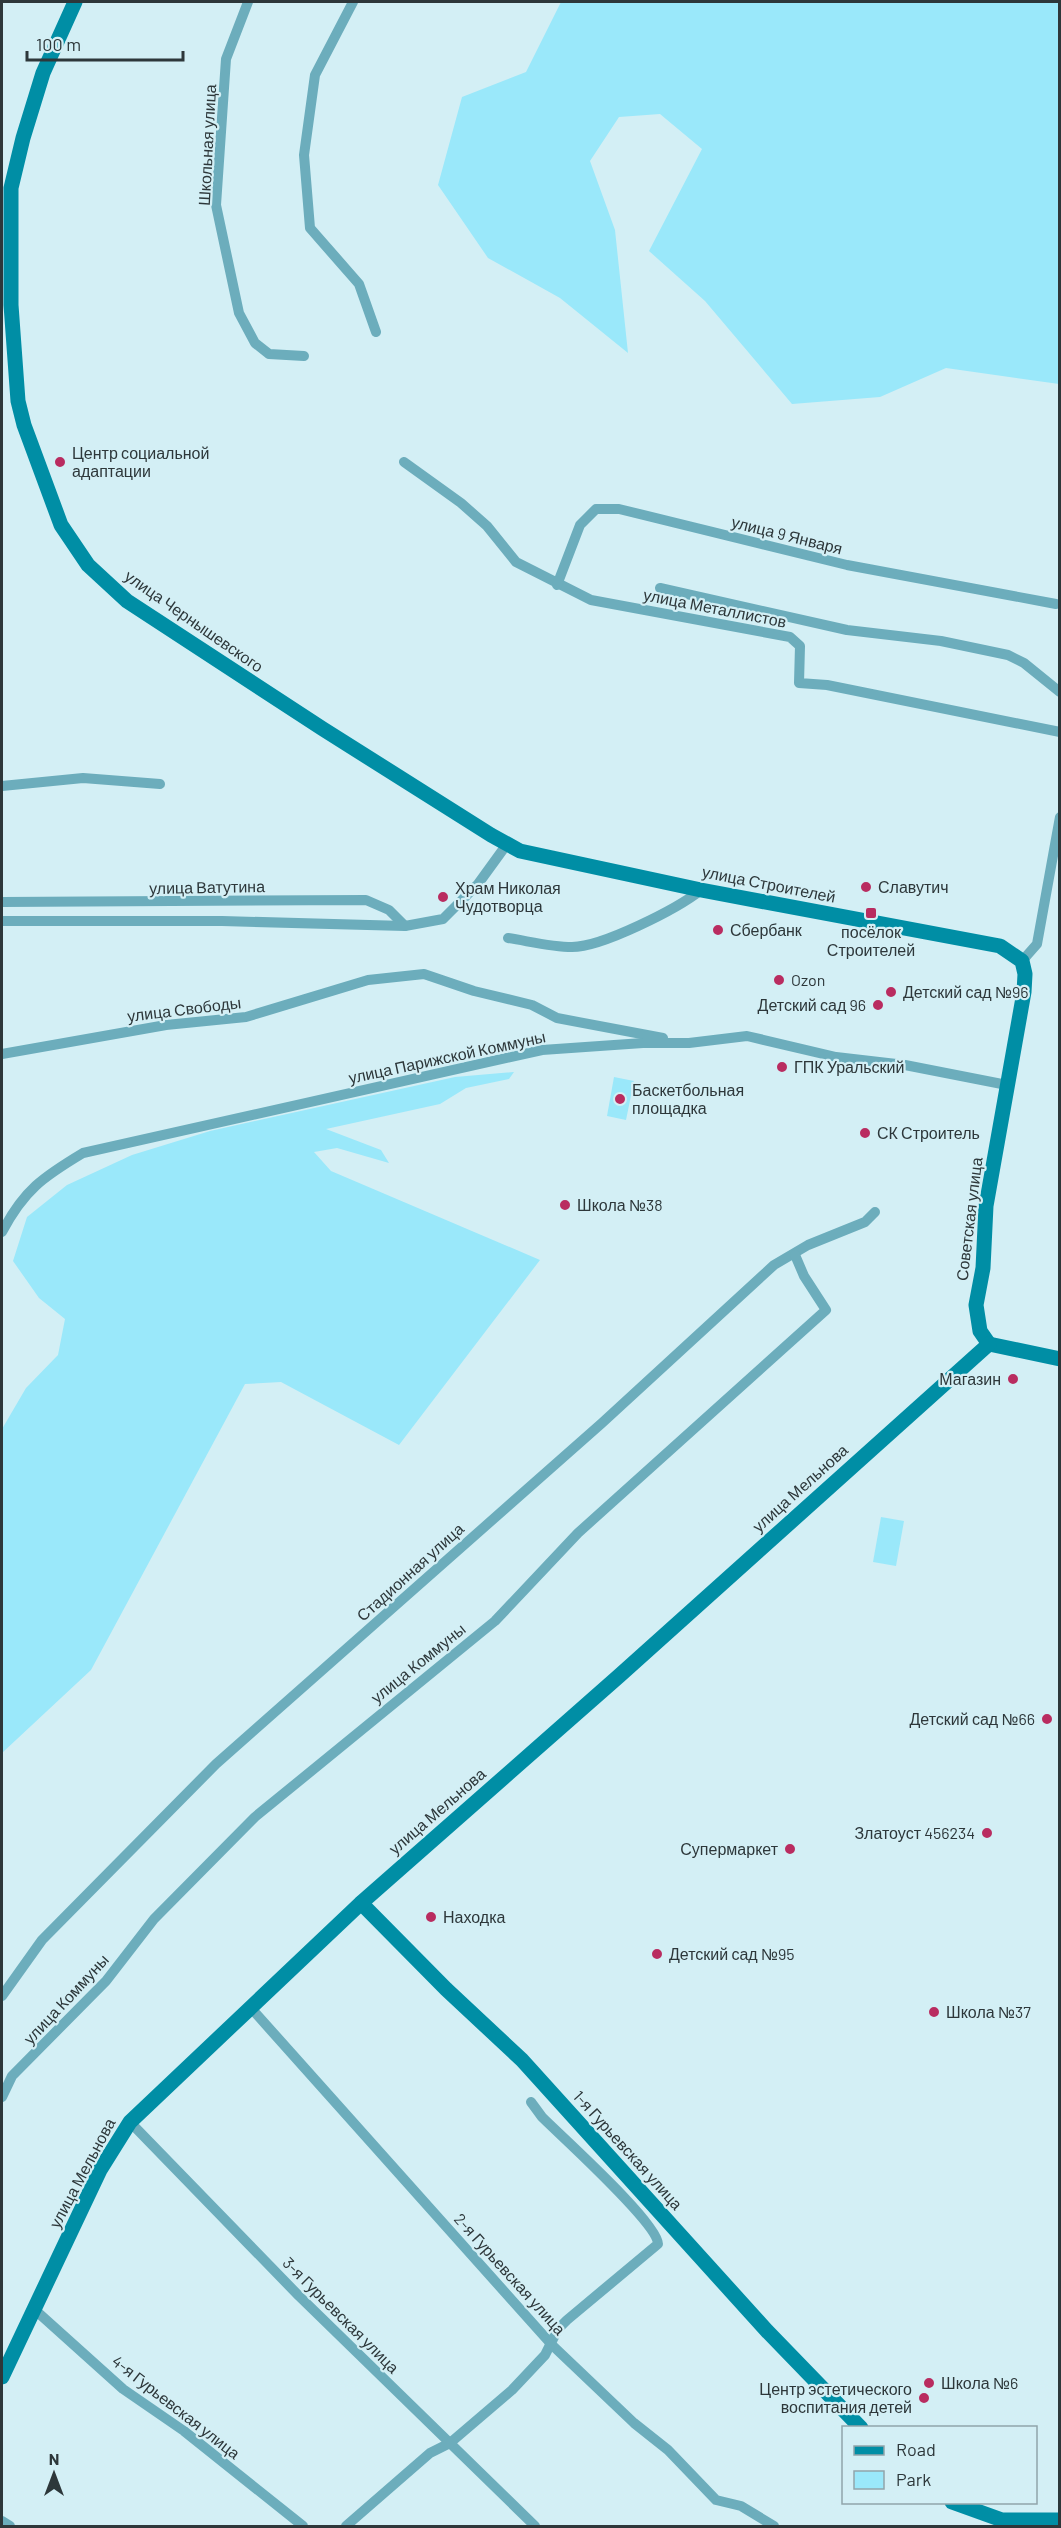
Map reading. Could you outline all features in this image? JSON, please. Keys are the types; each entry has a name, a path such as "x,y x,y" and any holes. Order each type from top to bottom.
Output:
{"main road":[{"name":"улица Чернышевского","path":"75,2 43,73 23,138 11,188 10,206 11,305 18,400 24,425 61,525 88,565 127,601 323,729 507,844"},
{"name":"улица Строителей","path":"507,844 532,854 701,890 1000,946 1022,961"},
{"name":"Советская улица","path":"989,1344 980,1331 976,1305 983,1268 986,1206 1024,992 1025,974 1022,961"},
{"path":"989,1344 1059,1359"},
{"name":"улица Мельнова","path":"2,2377 100,2170 130,2122 361,1903 653,1646 989,1344"},
{"name":"1-я Гурьевская улица","path":"361,1903 522,2060 767,2331 860,2426"},
{"path":"957,2504 1001,2523 1059,2520"}],"street":[{"name":"Школьная улица","path":"248,2 226,59 216,205 239,314 255,343 269,354 304,356"},
{"path":"353,2 315,75 304,155 310,228 358,284 376,332"},
{"name":"улица Металлистов","path":"404,462 461,502 487,526 516,562 557,585 591,600 790,637 800,646 799,683 827,685 1059,732"},
{"name":"улица 9 Января","path":"557,585 580,525 596,509 619,509 847,565 1056,604"},
{"name":"улица Металлистов","path":"660,588 847,630 941,641 1008,655 1024,663 1059,692"},
{"path":"2,786 83,778 160,784"},
{"path":"1022,961 1037,944 1059,817"},
{"name":"улица Ватутина","path":"2,921 222,921 405,926 443,919 478,884 507,844"},
{"path":"508,938 572,947 593,944 684,903 701,890"},
{"name":"улица Ватутина","path":"2,902 366,900 389,910 405,926"},
{"name":"улица Свободы","path":"2,1054 166,1025 246,1017 368,980 424,974 474,991 532,1005 557,1018 689,1043"},
{"name":"улица Парижской Коммуны","path":"2,1232 17,1203 45,1175 83,1153 542,1050 643,1043 689,1043 747,1036 836,1057 905,1065 1007,1085"},
{"name":"Стадионная улица","path":"2,1996 42,1940 216,1764 602,1423 774,1265 795,1255 808,1245 864,1222 875,1212"},
{"name":"улица Коммуны","path":"2,2097 12,2076 106,1981 154,1918 255,1817 495,1621 578,1533 826,1310 804,1276 795,1255"},
{"name":"2-я Гурьевская улица","path":"250,2008 552,2345 634,2423 668,2450 716,2499 741,2506 774,2526"},
{"path":"346,2526 430,2453 450,2443 512,2390 552,2345 563,2324 658,2244 658,2239 641,2216 542,2117 531,2102"},
{"name":"3-я Гурьевская улица","path":"130,2122 299,2296 535,2526"},
{"name":"4-я Гурьевская улица","path":"34,2308 123,2388 184,2431 303,2526"},
{"path":"2,2521 9,2526"}],"green space":[{"path":"561,2 1059,2 1059,384 946,368 880,397 792,404 705,301 649,251 702,149 660,114 619,117 590,161 615,230 628,353 560,298 488,258 438,185 462,97 526,72"},
{"path":"514,1072 509,1079 466,1088 440,1104 326,1129 381,1150 389,1163 337,1148 314,1152 331,1171 540,1260 399,1445 281,1382 245,1384 91,1670 2,1753 2,1429 26,1388 58,1355 65,1319 39,1298 13,1261 27,1217 67,1185 132,1155 210,1131 455,1077"},
{"name":"Баскетбольная площадка","path":"614,1077 634,1081 626,1120 607,1116"},
{"path":"881,1517 904,1521 896,1566 873,1562"}],"place":[{"name":"Центр социальной адаптации","path":"60,462"},
{"name":"Славутич","path":"866,887"},
{"name":"Храм Николая Чудотворца","path":"443,897"},
{"name":"посёлок Строителей","path":"871,913"},
{"name":"Сбербанк","path":"718,930"},
{"name":"Ozon","path":"779,980"},
{"name":"Детский сад №96","path":"891,992"},
{"name":"Детский сад 96","path":"878,1005"},
{"name":"ГПК Уральский","path":"782,1067"},
{"name":"Баскетбольная площадка","path":"620,1099"},
{"name":"СК Строитель","path":"865,1133"},
{"name":"Школа №38","path":"565,1205"},
{"name":"Магазин","path":"1013,1379"},
{"name":"Детский сад №66","path":"1047,1719"},
{"name":"Златоуст 456234","path":"987,1833"},
{"name":"Супермаркет","path":"790,1849"},
{"name":"Находка","path":"431,1917"},
{"name":"Детский сад №95","path":"657,1954"},
{"name":"Школа №37","path":"934,2012"},
{"name":"Школа №6","path":"929,2383"},
{"name":"Центр эстетического воспитания детей","path":"924,2398"}]}
